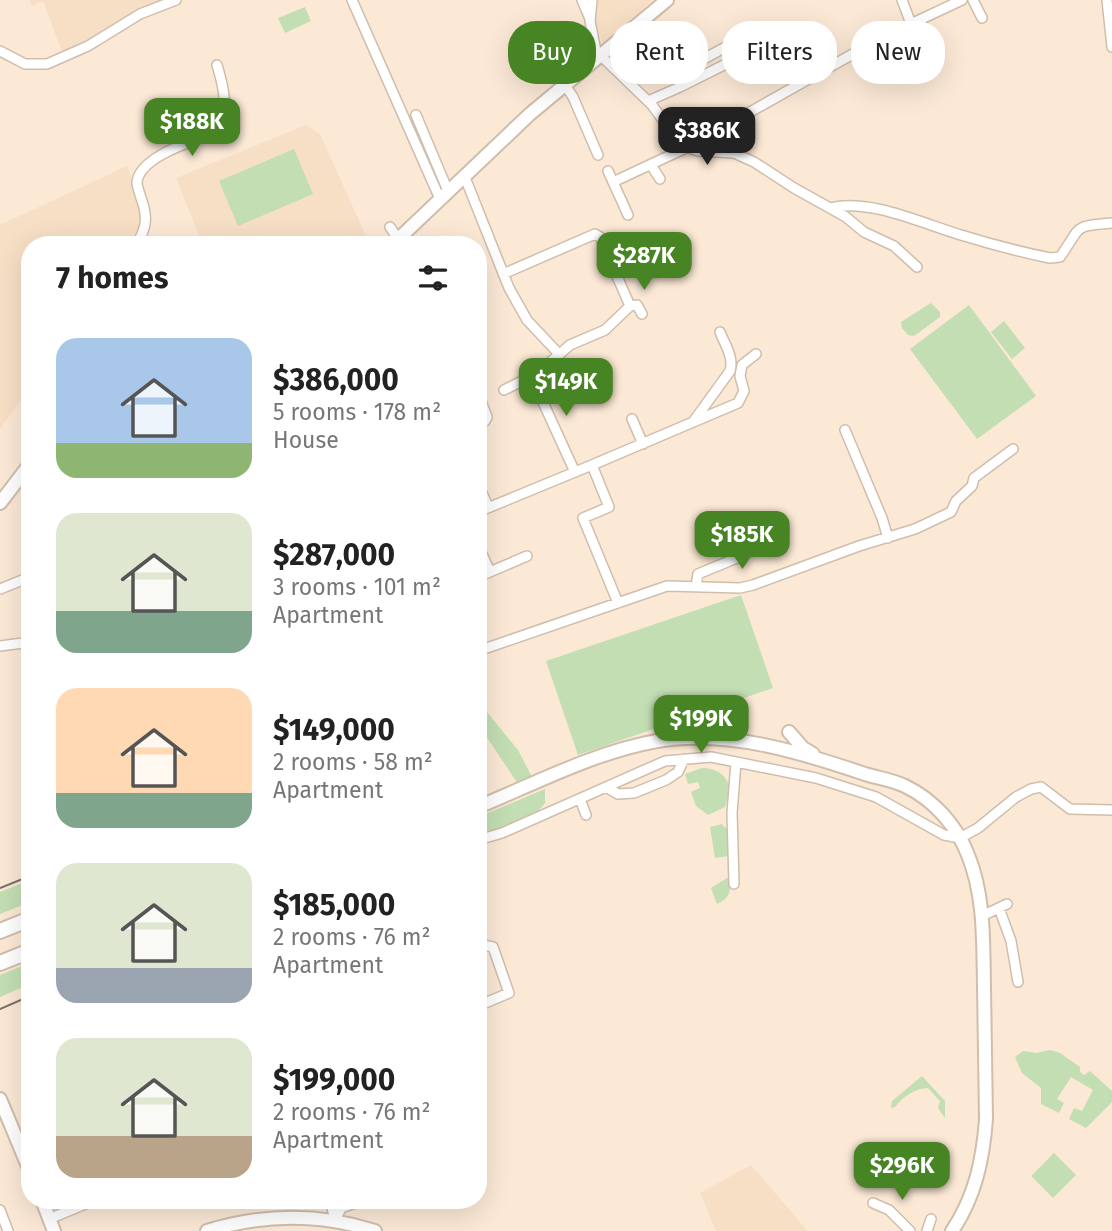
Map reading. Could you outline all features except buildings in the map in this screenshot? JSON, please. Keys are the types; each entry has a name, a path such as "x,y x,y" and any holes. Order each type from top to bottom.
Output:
{"main road":[{"path":"401,236 530,114 667,0"},
{"path":"0,503 21,476"},
{"path":"789,732 803,748 829,762"},
{"path":"487,803 634,746 706,738 738,741 829,762 906,786 941,812 960,838 973,869 982,916 986,1119 984,1149 968,1206 952,1231"},
{"path":"0,931 21,923"},
{"path":"0,963 21,955"},
{"path":"0,1098 21,1149"},
{"path":"206,1231 233,1223 280,1218 335,1222 375,1231"}],"street":[{"path":"0,51 25,64 47,64 88,46 140,14 176,0"},
{"path":"352,0 444,195"},
{"path":"582,0 590,21"},
{"path":"590,21 592,0"},
{"path":"902,0 910,21"},
{"path":"917,21 962,0"},
{"path":"973,0 982,18"},
{"path":"1107,0 1112,47"},
{"path":"680,87 700,61 722,49"},
{"path":"596,51 648,101 681,145 698,151 734,153 754,162 846,217 864,232 894,246 917,267"},
{"path":"613,182 688,147 851,55"},
{"path":"142,236 147,222 137,184 139,177 150,162 160,156 215,132 225,107 224,89 217,65"},
{"path":"648,101 722,66"},
{"path":"565,85 573,97 598,155"},
{"path":"416,115 444,195"},
{"path":"651,165 660,179"},
{"path":"608,171 628,215"},
{"path":"464,175 503,274 527,320 559,354"},
{"path":"830,208 848,205 874,208 965,237 1050,258 1060,257 1079,228 1112,223"},
{"path":"390,226 393,236"},
{"path":"503,274 595,234 600,237 630,306"},
{"path":"504,390 553,362 570,345 605,330 630,306 637,305 642,314"},
{"path":"693,422 732,365 720,332"},
{"path":"488,507 738,403 744,391 741,365 756,354"},
{"path":"531,376 574,470"},
{"path":"632,419 643,444"},
{"path":"845,430 888,538"},
{"path":"487,648 667,586 753,585 859,546 915,529 951,512 956,501 972,486 974,478 1013,449"},
{"path":"592,464 609,507 583,518 618,603"},
{"path":"696,586 698,574 744,555 745,547"},
{"path":"487,567 489,572 527,556"},
{"path":"0,589 21,581"},
{"path":"0,646 21,643"},
{"path":"487,838 665,761 711,757 816,779 876,797 944,835 960,838 978,828 1016,797 1041,787 1070,809 1112,810"},
{"path":"606,787 618,794 634,793 678,772 684,759"},
{"path":"734,884 732,813 736,762"},
{"path":"580,799 586,815"},
{"path":"982,916 1003,906 1018,982"},
{"path":"487,946 493,947 509,993 487,1002"},
{"path":"873,1203 889,1210 910,1231"},
{"path":"52,1225 80,1209"},
{"path":"332,1209 335,1222"},
{"path":"335,1222 341,1209"},
{"path":"0,1210 8,1231"},
{"path":"927,1231 931,1219"}],"shaded area":[{"path":"30,0 167,0 170,6 62,52 43,1 32,6"},
{"path":"585,0 653,0 629,21 610,21 610,37 603,43"},
{"path":"306,125 320,134 366,236 199,236 176,178"},
{"path":"127,166 143,209 144,223 137,236 21,236 21,400 0,429 0,225"},
{"path":"751,1165 807,1231 716,1231 700,1193"}],"green space":[{"path":"305,7 311,21 285,33 278,18"},
{"path":"294,149 313,194 238,226 219,181"},
{"path":"931,303 940,312 940,317 914,336 908,335 901,322"},
{"path":"969,305 1036,396 977,439 910,349"},
{"path":"1004,321 1025,348 1012,359 991,332"},
{"path":"741,595 773,688 578,755 546,661"},
{"path":"487,712 518,750 532,777 518,784 487,738"},
{"path":"702,768 720,773 730,788 725,807 708,815 696,806 691,792 700,788 698,782 688,784 685,774"},
{"path":"545,789 545,803 534,816 487,834 487,813"},
{"path":"722,824 727,829 728,856 715,858 710,827"},
{"path":"727,878 731,879 728,894 717,904 711,888"},
{"path":"21,884 21,906 0,914 0,892"},
{"path":"21,967 21,988 0,997 0,975"},
{"path":"1050,1050 1060,1053 1080,1067 1080,1072 1084,1075 1090,1071 1112,1091 1112,1102 1086,1128 1069,1119 1074,1108 1082,1111 1093,1090 1071,1077 1057,1099 1064,1103 1059,1113 1041,1104 1041,1088 1022,1073 1015,1057 1023,1051 1037,1053"},
{"path":"922,1076 945,1101 945,1118 938,1108 940,1101 928,1088 914,1091 891,1108 892,1101"},
{"path":"1054,1153 1076,1175 1053,1198 1031,1176"}],"tram line":[{"path":"0,888 21,880"},
{"path":"0,1009 21,1000"}]}
